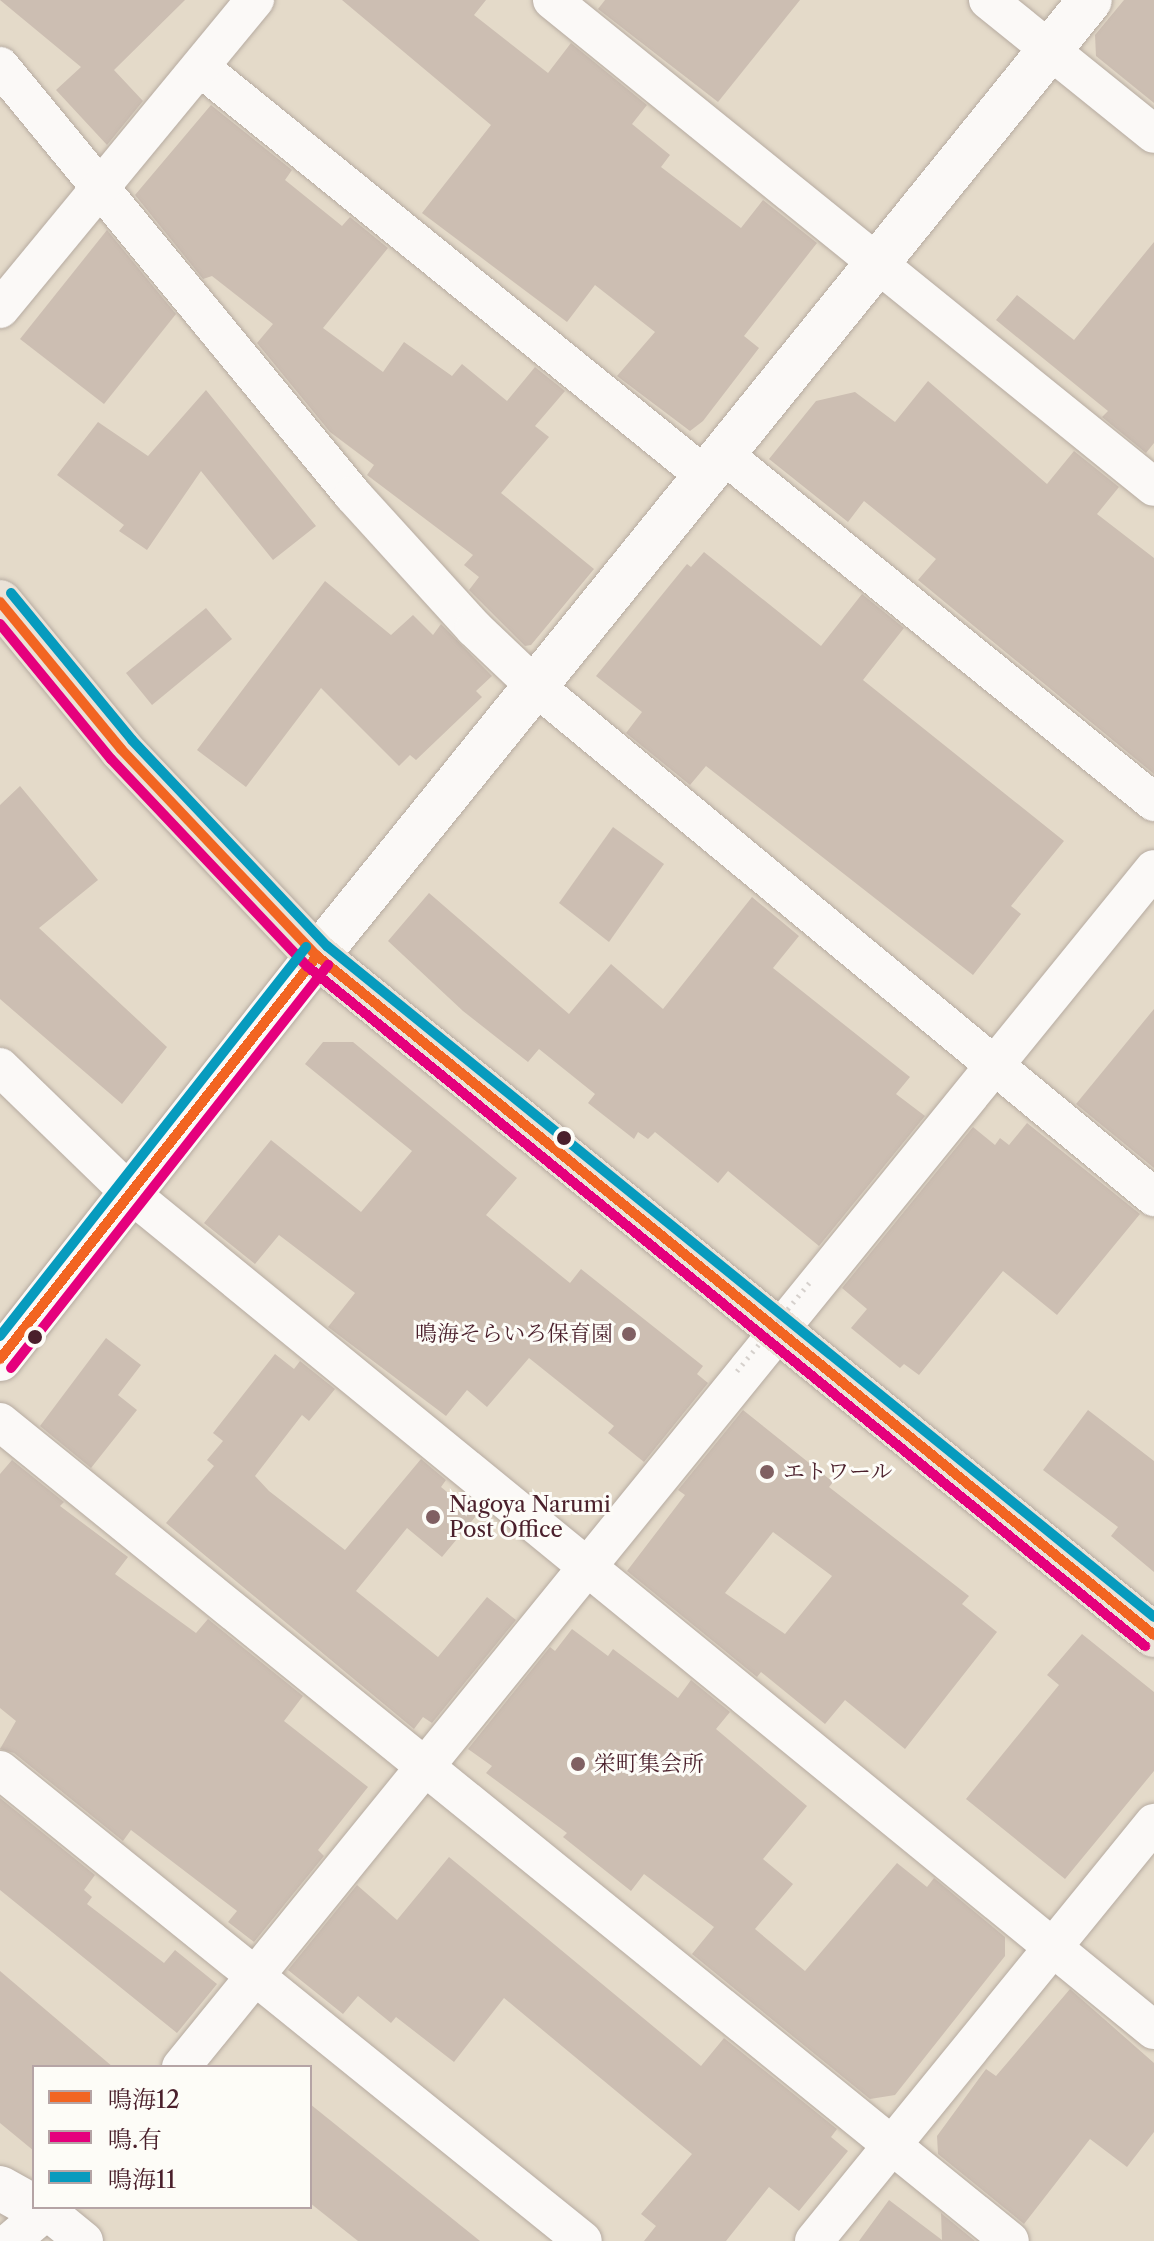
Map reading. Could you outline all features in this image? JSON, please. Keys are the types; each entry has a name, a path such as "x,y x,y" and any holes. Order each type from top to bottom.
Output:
{"highway":[{"path":"0,602 121,749 317,956 1154,1635"}],"street":[{"path":"0,309 255,0"},
{"path":"552,0 1154,487"},
{"path":"988,0 1154,134"},
{"path":"0,1359 317,956 879,265 1090,0"},
{"path":"0,66 353,495 474,628 535,686 991,1066 1154,1197"},
{"path":"201,68 1154,802"},
{"path":"183,2065 1154,869"},
{"path":"0,1067 131,1194 1154,2030"},
{"path":"0,1422 1010,2241"},
{"path":"0,1770 583,2241"},
{"path":"814,2241 1154,1823"},
{"path":"0,2188 32,2203"},
{"path":"11,2241 41,2209"},
{"path":"43,2209 84,2241"}],"path":[{"path":"737,1371 813,1278"}],"building":[{"path":"0,0 185,0 114,70 143,101 107,145 56,90 81,67"},
{"path":"342,0 486,0 474,15 548,73 571,43 647,105 632,124 670,155 661,167 741,228 763,200 817,243 744,336 759,348 703,421 690,431 617,376 655,332 595,285 567,322 422,213 491,125"},
{"path":"605,0 800,0 718,102 598,9"},
{"path":"1124,0 1154,0 1154,103 1096,56 1095,35"},
{"path":"211,105 292,170 285,180 342,226 350,217 388,248 323,328 383,372 404,342 452,376 462,364 507,401 535,367 565,391 535,426 549,437 501,493 594,569 531,645 525,646 469,590 479,577 464,565 473,555 367,475 374,465 330,432 257,343 273,324 212,276 203,279 135,195"},
{"path":"107,230 176,314 104,404 20,339"},
{"path":"1154,242 1154,443 1146,453 1102,417 1108,411 996,320 1017,295 1074,340"},
{"path":"928,381 1047,484 1074,451 1119,487 1097,514 1154,558 1154,774 918,580 936,559 864,501 848,522 769,459 816,401 855,392 895,422"},
{"path":"206,390 316,526 273,560 201,471 147,550 119,531 124,525 57,475 98,422 148,456"},
{"path":"704,552 821,646 862,594 904,628 863,680 1064,841 1011,906 1021,914 973,975 706,766 690,785 626,733 642,712 596,676 687,564 691,567"},
{"path":"325,581 391,635 413,615 433,635 441,624 492,676 476,691 482,697 416,760 410,755 399,766 321,688 246,787 197,750"},
{"path":"206,608 232,639 152,705 126,673"},
{"path":"20,786 98,880 39,928 167,1047 122,1104 0,999 0,805"},
{"path":"613,827 664,864 609,942 559,903"},
{"path":"429,893 569,1014 611,964 663,1009 752,897 799,936 773,968 910,1077 896,1094 925,1116 819,1246 728,1171 718,1183 655,1132 648,1139 638,1132 634,1139 588,1103 595,1094 539,1049 528,1062 463,1011 388,941"},
{"path":"1154,1009 1154,1168 1076,1104"},
{"path":"323,1042 353,1042 517,1178 486,1215 570,1283 581,1269 703,1366 697,1374 708,1383 644,1462 608,1433 614,1426 529,1358 487,1407 467,1390 446,1416 328,1327 355,1293 279,1235 255,1264 204,1223 271,1140 361,1212 412,1151 305,1064"},
{"path":"1027,1123 1140,1214 1057,1315 1003,1271 919,1375 904,1364 900,1368 851,1328 867,1309 842,1288 973,1127 995,1145 1000,1138 1009,1145"},
{"path":"106,1338 141,1365 118,1395 137,1410 91,1468 40,1426"},
{"path":"275,1354 294,1369 300,1361 335,1389 309,1421 302,1415 255,1476 269,1491 345,1550 421,1459 446,1480 441,1487 476,1516 442,1557 407,1528 356,1591 438,1657 487,1597 516,1620 432,1723 423,1717 414,1729 166,1523 214,1466 207,1460 223,1441 213,1433"},
{"path":"743,1410 833,1482 829,1487 969,1596 962,1604 997,1632 905,1749 845,1700 825,1724 761,1672 757,1677 627,1571 685,1495 678,1490","holes":["773,1532 832,1576 785,1634 725,1593"]},
{"path":"1088,1410 1154,1461 1154,1572 1111,1536 1118,1527 1043,1470"},
{"path":"12,1460 64,1502 60,1506 128,1557 115,1574 196,1633 208,1619 303,1696 284,1721 368,1787 318,1850 324,1856 254,1942 228,1922 237,1911 131,1830 123,1841 14,1753 0,1749 16,1721 0,1708 0,1474"},
{"path":"572,1629 608,1656 613,1649 678,1698 691,1680 730,1712 716,1729 807,1806 763,1859 793,1884 755,1929 805,1971 897,1863 927,1887 934,1878 1005,1937 1005,1956 895,2095 870,2099 692,1954 714,1927 644,1874 631,1891 563,1837 567,1833 486,1773 492,1766 468,1749 550,1647 555,1651"},
{"path":"1082,1634 1154,1692 1154,1771 1065,1879 966,1799 1059,1685 1047,1675"},
{"path":"0,1798 95,1875 84,1890 92,1897 87,1904 164,1963 175,1950 217,1984 177,2033 0,1890"},
{"path":"449,1857 701,2066 724,2038 837,2129 831,2137 848,2151 799,2211 769,2187 726,2241 644,2241 656,2226 641,2214 692,2154 504,1998 454,2062 396,2017 391,2023 358,1996 343,2014 288,1970 357,1885 397,1920"},
{"path":"0,1971 111,2065 32,2065 32,2149 0,2123"},
{"path":"1070,1989 1154,2063 1154,2132 1127,2167 1090,2139 1024,2224 938,2154 937,2136 986,2069 996,2076"},
{"path":"312,2106 480,2241 358,2241 312,2205"},
{"path":"889,2200 942,2240 941,2213 975,2241 859,2241"}],"transit line":[{"name":"鳴海11","path":"11,593 132,740 327,946 1154,1617"},
{"name":"鳴海12","path":"0,602 121,749 317,956 1154,1635"},
{"name":"鳴.有","path":"0,624 111,759 308,967 1145,1646"},
{"name":"鳴海11","path":"0,1336 306,947"},
{"name":"鳴海12","path":"0,1359 317,956"},
{"name":"鳴.有","path":"11,1368 328,965"}],"place":[{"name":"鳴海そらいろ保育園","path":"629,1334"},
{"name":"エトワール","path":"767,1472"},
{"name":"Nagoya Narumi Post Office","path":"433,1517"},
{"name":"栄町集会所","path":"578,1764"}]}
